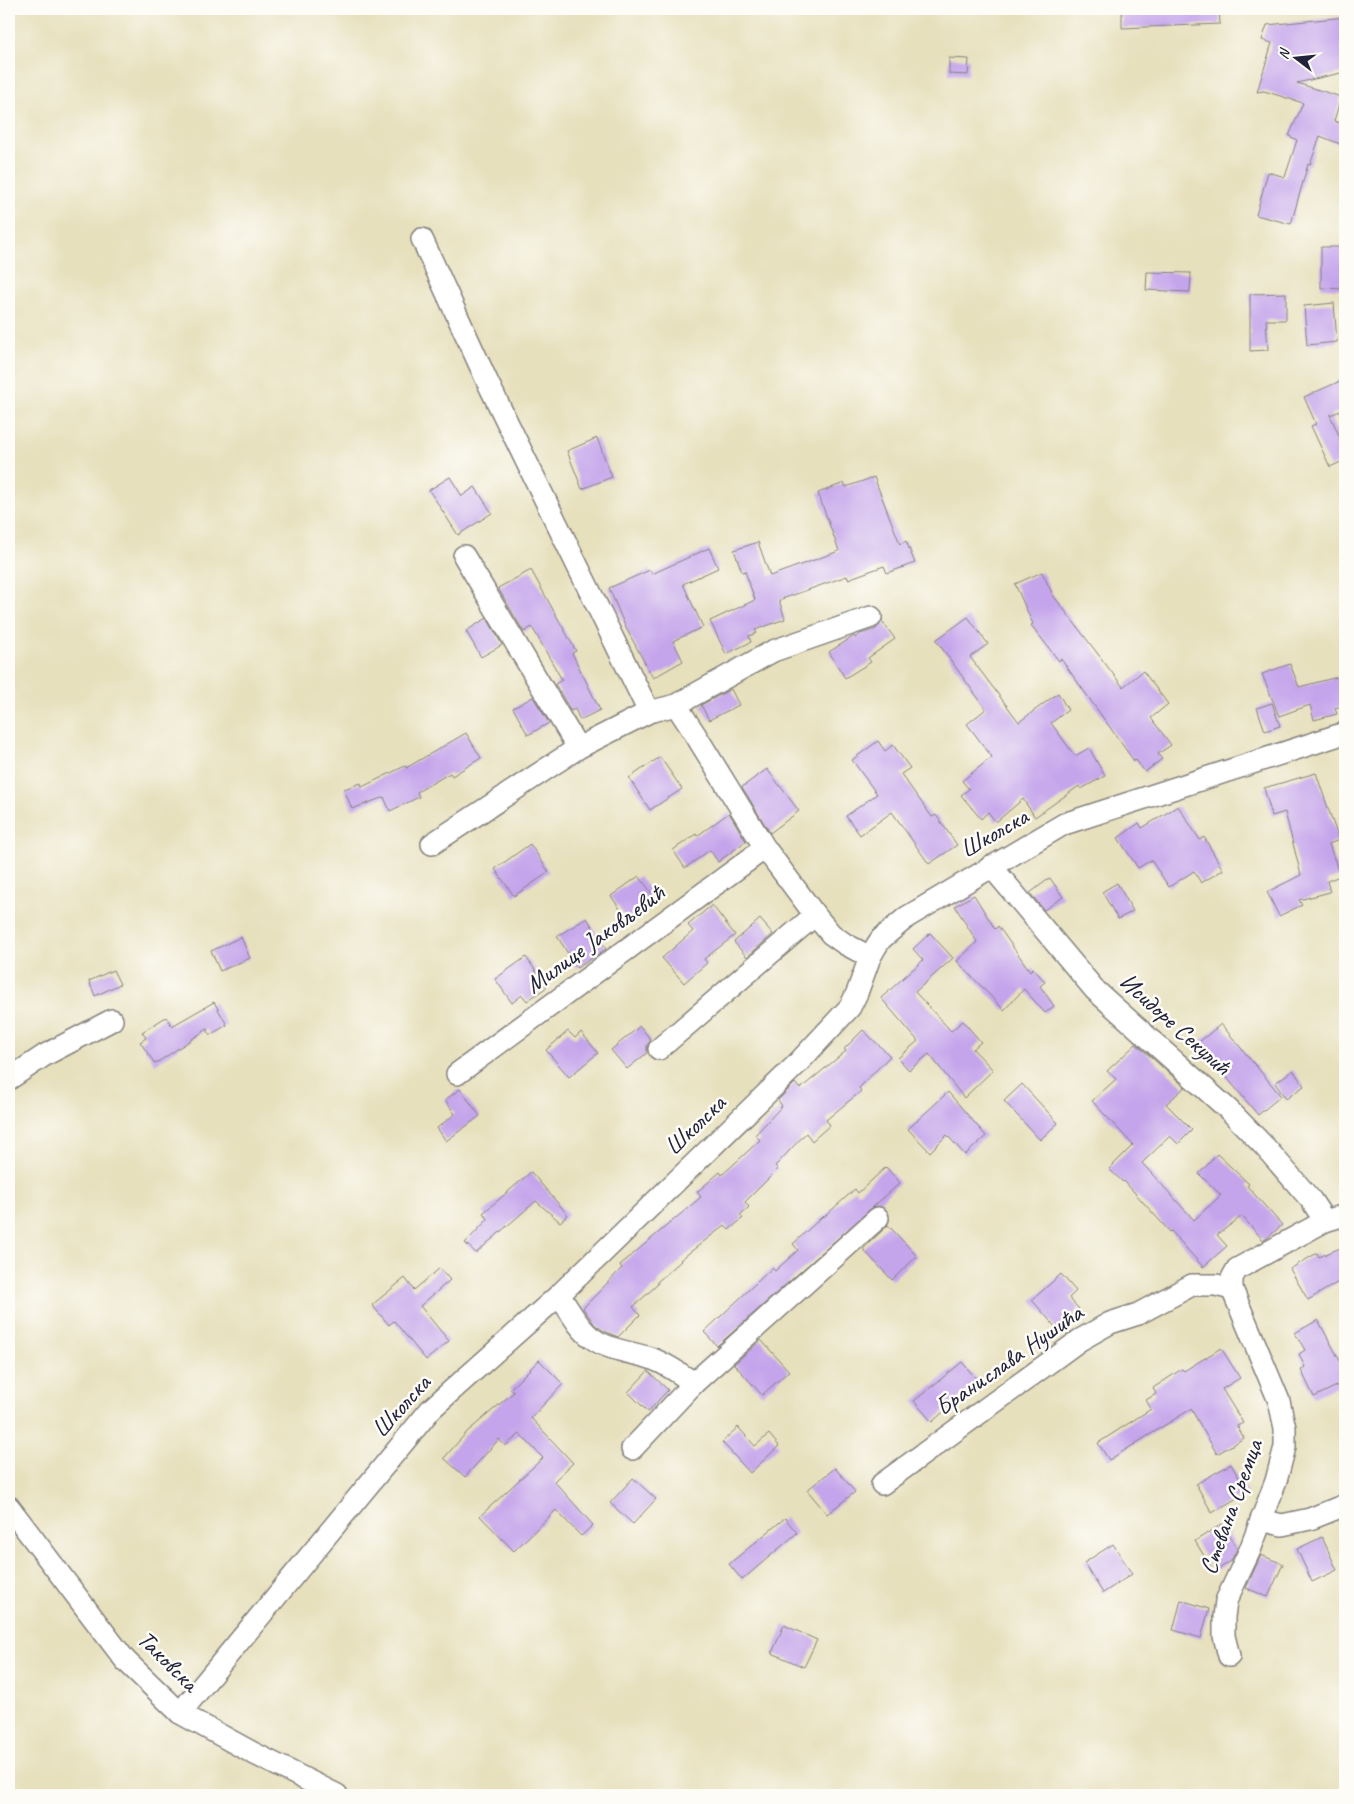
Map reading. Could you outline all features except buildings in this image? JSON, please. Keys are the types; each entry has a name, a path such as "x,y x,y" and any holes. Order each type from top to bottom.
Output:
{"street":[{"path":"422,239 488,383 649,712"},
{"path":"464,556 578,748"},
{"path":"432,844 578,748 649,712 676,705 774,651 871,617"},
{"path":"676,705 765,848 815,915 831,934 845,944 870,957"},
{"name":"Школска","path":"180,1713 431,1409 560,1295 796,1065 850,1007 870,957 881,939 907,917 1064,824 1345,732"},
{"name":"Милице Јаковљевић","path":"456,1074 765,848"},
{"name":"Исидоре Секулић","path":"991,866 1095,990 1230,1111 1265,1147 1305,1193 1324,1221"},
{"path":"659,1049 815,915"},
{"path":"9,1079 45,1055 112,1020"},
{"path":"1232,1288 1232,1278 1237,1268 1324,1221 1345,1214"},
{"path":"632,1449 694,1383 878,1218"},
{"name":"Бранислава Нушића","path":"882,1484 1080,1340 1110,1323 1138,1314 1192,1285 1216,1285 1232,1288"},
{"name":"Стевана Сремца","path":"1229,1656 1224,1636 1226,1601 1250,1550 1276,1481 1286,1447 1285,1428 1279,1401 1232,1288"},
{"path":"560,1295 580,1326 590,1337 601,1344 652,1358 672,1368 694,1383"},
{"path":"1261,1520 1282,1524 1310,1519 1345,1505"},
{"name":"Таковска","path":"9,1507 125,1660 180,1713 253,1753 338,1795"}]}
